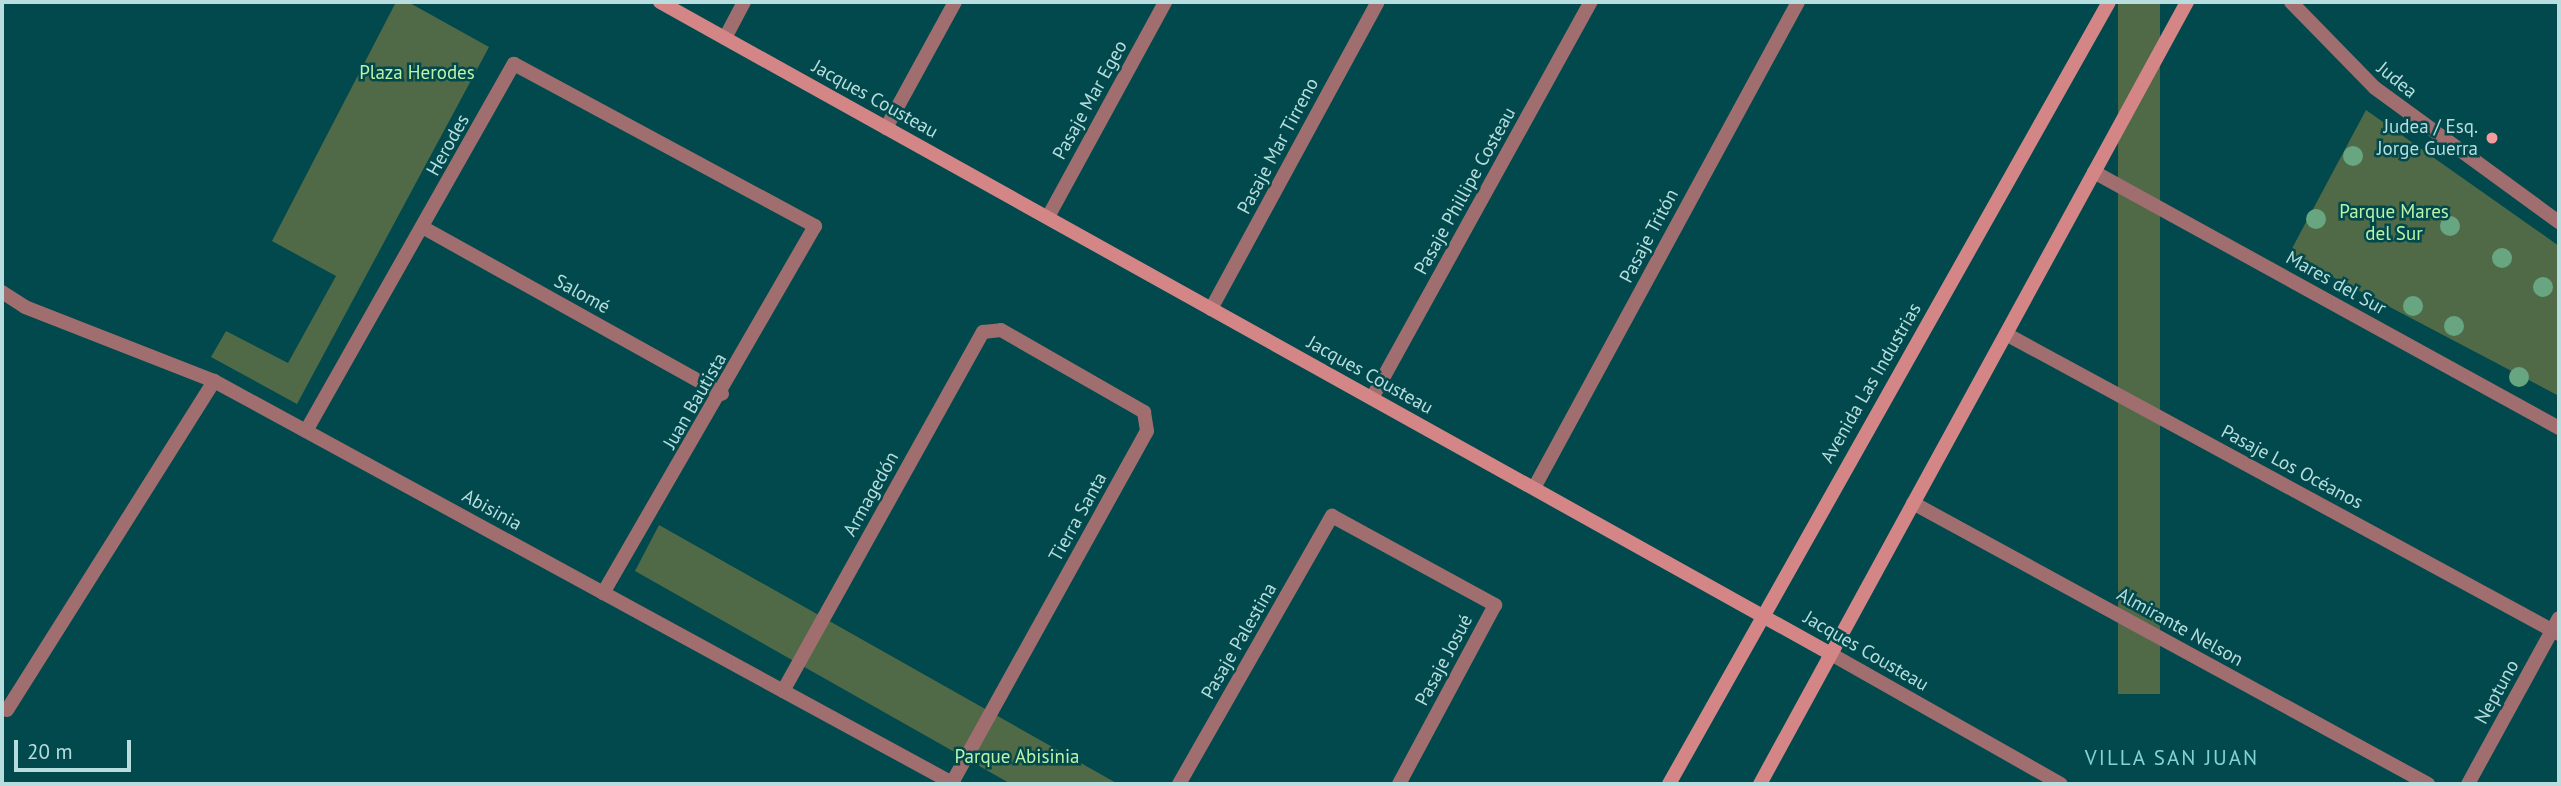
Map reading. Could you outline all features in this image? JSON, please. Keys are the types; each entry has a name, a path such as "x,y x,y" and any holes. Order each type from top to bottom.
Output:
{"street":[{"name":"Jacques Cousteau","path":"660,2 1762,614 2061,784"},
{"path":"724,38 744,2"},
{"path":"886,128 955,2"},
{"name":"Pasaje Mar Egeo","path":"1048,217 1165,2"},
{"name":"Pasaje Mar Tirreno","path":"1212,309 1378,2"},
{"name":"Pasaje Phillipe Costeau","path":"1372,398 1591,2"},
{"name":"Pasaje Tritón","path":"1534,488 1798,2"},
{"name":"Avenida Las Industrias","path":"1670,784 1762,614 2109,2"},
{"path":"1760,784 2187,2"},
{"name":"Judea","path":"2291,2 2375,88 2559,222"},
{"name":"Herodes","path":"306,431 424,228 514,64 815,226"},
{"name":"Mares del Sur","path":"2094,172 2559,428"},
{"name":"Juan Bautista","path":"603,593 722,394 815,226"},
{"name":"Salomé","path":"424,228 722,394"},
{"name":"Abisinia","path":"2,292 25,307 214,381 953,784"},
{"name":"Armagedón","path":"783,691 983,332 1001,330"},
{"name":"Tierra Santa","path":"953,784 1147,431 1144,412 1001,330"},
{"name":"Pasaje Los Océanos","path":"2006,334 2557,627"},
{"path":"7,710 214,381"},
{"name":"Almirante Nelson","path":"1913,503 2428,784"},
{"name":"Pasaje Palestina","path":"1179,784 1332,516"},
{"name":"Pasaje Josué","path":"1332,516 1495,605 1399,784"},
{"name":"Neptuno","path":"2468,784 2557,627"}],"green space":[{"name":"Plaza Herodes","path":"396,2 408,2 489,47 297,404 211,357 226,331 288,363 336,276 272,241"},
{"path":"2118,2 2160,2 2160,694 2118,694"},
{"name":"Parque Mares del Sur","path":"2366,110 2559,246 2559,396 2289,254"},
{"name":"Parque Abisinia","path":"659,525 1118,784 1011,784 635,571"}],"place":[{"name":"Judea / Esq. Jorge Guerra","path":"2492,138"}],"district":[{"name":"VILLA SAN JUAN","path":"2172,758"}]}
